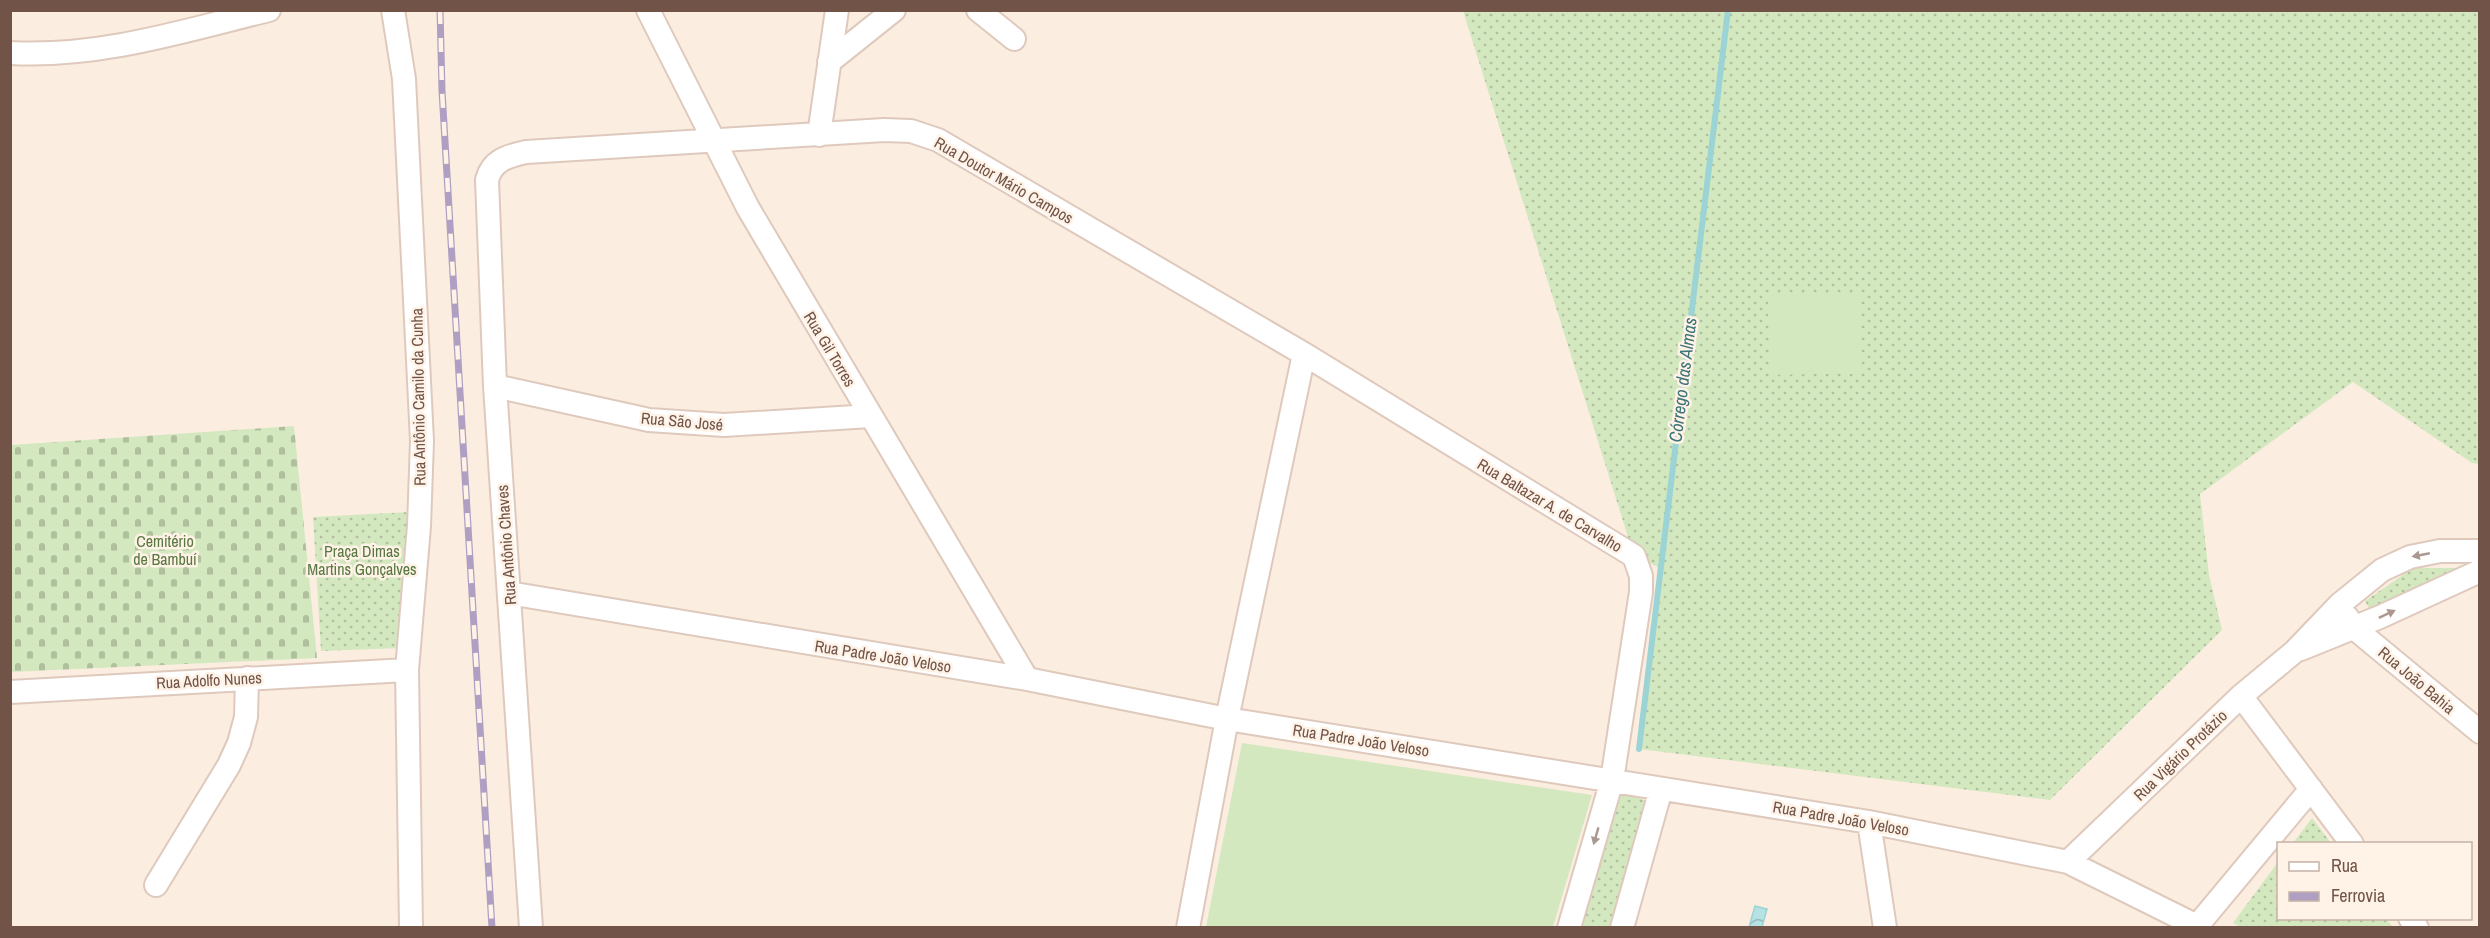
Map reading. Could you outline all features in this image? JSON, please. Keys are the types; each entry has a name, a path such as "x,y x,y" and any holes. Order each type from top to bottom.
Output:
{"street":[{"path":"10,53 45,55 117,47 269,10"},
{"name":"Rua Antônio Camilo da Cunha","path":"393,10 397,21 404,79 422,441 419,526 407,670 411,927"},
{"name":"Rua Gil Torres","path":"648,10 748,208 1026,680"},
{"path":"819,135 837,10"},
{"path":"829,62 894,10"},
{"path":"978,10 1014,39"},
{"name":"Rua Doutor Mário Campos","path":"493,164 508,156 526,152 714,139 911,131 938,140 1304,354"},
{"name":"Rua Antônio Chaves","path":"493,164 487,180 495,386 531,927"},
{"path":"1188,927 1227,719 1304,354"},
{"name":"Rua Baltazar A. de Carvalho","path":"1304,354 1634,556 1641,576 1641,592 1612,780 1569,927"},
{"name":"Rua São José","path":"495,386 649,420 724,425 872,416"},
{"name":"Rua Vigário Protázio","path":"2068,862 2241,696 2294,652 2340,604 2382,570 2410,557 2440,551 2480,551"},
{"name":"Rua Vigário Protázio","path":"2294,652 2354,628 2480,571"},
{"name":"Rua Padre João Veloso","path":"509,593 1026,680 1227,719 1869,822 2068,862 2199,926"},
{"path":"2340,604 2354,628"},
{"name":"Rua João Bahia","path":"2354,628 2480,732"},
{"name":"Rua Adolfo Nunes","path":"10,692 407,670"},
{"path":"156,885 229,765 246,717 247,678"},
{"path":"2241,696 2351,842"},
{"path":"1622,927 1661,789"},
{"path":"2199,926 2311,789"},
{"path":"1869,822 1885,927"}],"green space":[{"path":"1463,11 2479,11 2479,464 2472,463 2353,382 2200,494 2209,575 2222,630 2050,800 1639,749 1660,568 1634,556"},
{"path":"1860,294 1862,373 1770,375 1768,296"},
{"name":"Cemitério de Bambuí","path":"294,426 317,658 11,672 11,445"},
{"name":"Praça Dimas Martins Gonçalves","path":"410,512 402,648 321,651 313,517"},
{"path":"2413,568 2460,568 2372,614 2365,601"},
{"path":"1242,743 1592,795 1553,927 1206,927"},
{"path":"1616,791 1648,801 1613,927 1577,928"},
{"path":"2312,818 2330,842 2294,842"},
{"path":"2277,863 2277,920 2387,920 2393,927 2242,928 2233,923"}],"water":[{"path":"1755,906 1767,909 1762,927 1749,927"}],"waterway":[{"name":"Córrego das Almas","path":"1639,749 1728,10"}],"railway":[{"path":"440,10 442,91 492,928"}]}
